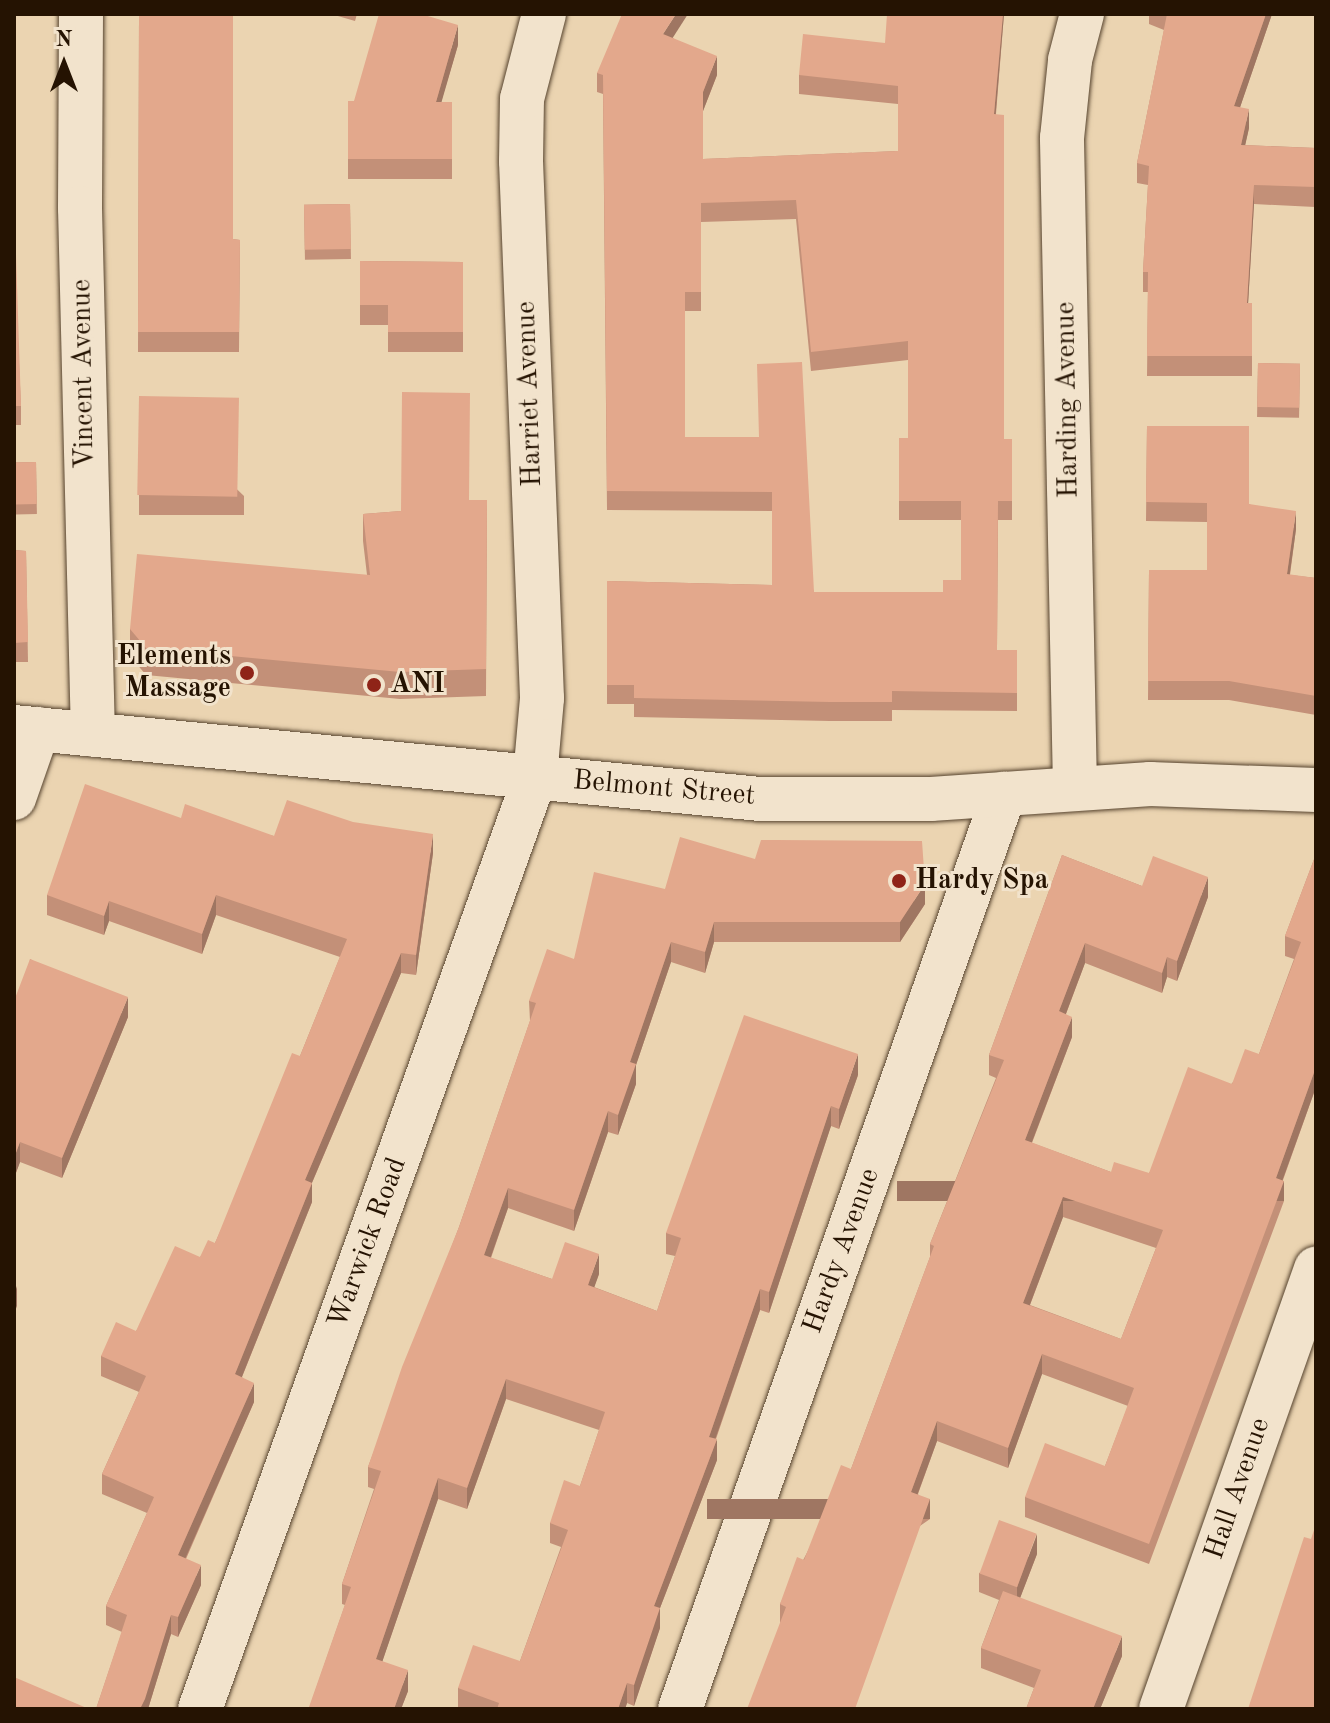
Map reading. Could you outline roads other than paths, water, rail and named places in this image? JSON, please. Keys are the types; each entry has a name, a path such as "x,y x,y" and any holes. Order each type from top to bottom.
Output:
{"street":[{"name":"Vincent Avenue","path":"81,14 80,208 93,735"},
{"name":"Harriet Avenue","path":"535,777 542,698 521,161 522,99 544,14"},
{"name":"Harding Avenue","path":"1075,788 1062,138 1070,60 1082,14"},
{"name":"Belmont Street","path":"26,728 760,799 847,801 1075,788 1227,784 1316,790"},
{"path":"14,798 26,728"},
{"name":"Warwick Road","path":"200,1709 535,777"},
{"name":"Hardy Avenue","path":"680,1709 1004,794"},
{"name":"Hall Avenue","path":"1161,1709 1316,1269"}],"place":[{"name":"Elements Massage","path":"247,673"},
{"name":"ANI","path":"374,685"},
{"name":"Hardy Spa","path":"899,881"}]}
